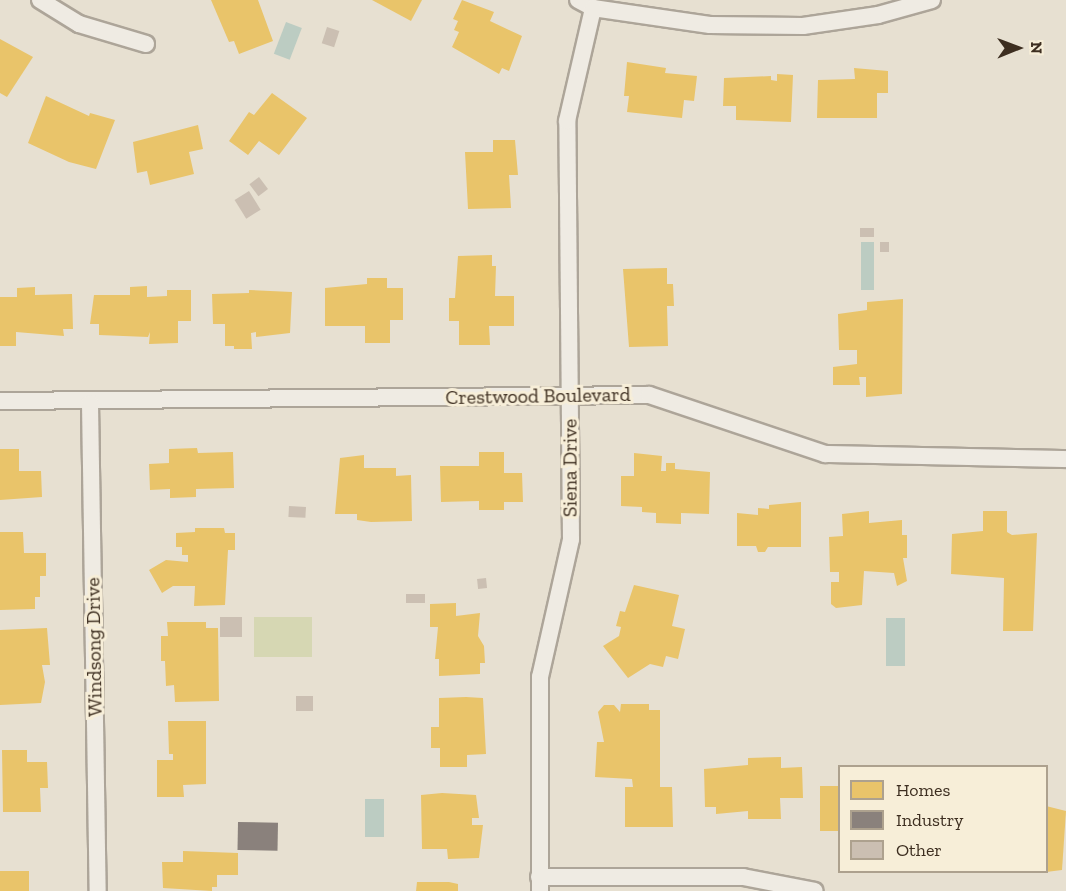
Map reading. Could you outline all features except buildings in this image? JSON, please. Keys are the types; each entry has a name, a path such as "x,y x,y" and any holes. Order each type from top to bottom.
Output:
{"street":[{"path":"40,0 80,24 146,44"},
{"path":"585,4 710,26 803,26 878,15 932,0"},
{"name":"Siena Drive","path":"540,884 540,677 571,539 567,122 585,4"},
{"name":"Crestwood Boulevard","path":"0,401 90,403 649,395 825,454 1066,459"},
{"name":"Windsong Drive","path":"90,403 98,891"},
{"path":"540,884 743,877 815,891"}],"green space":[{"path":"254,617 312,617 312,657 254,657"}],"shaded area":[{"path":"286,22 302,28 290,60 274,54"},
{"path":"861,242 874,242 874,290 861,290"},
{"path":"886,618 905,618 905,666 886,666"},
{"path":"365,799 384,799 384,837 365,837"}]}
